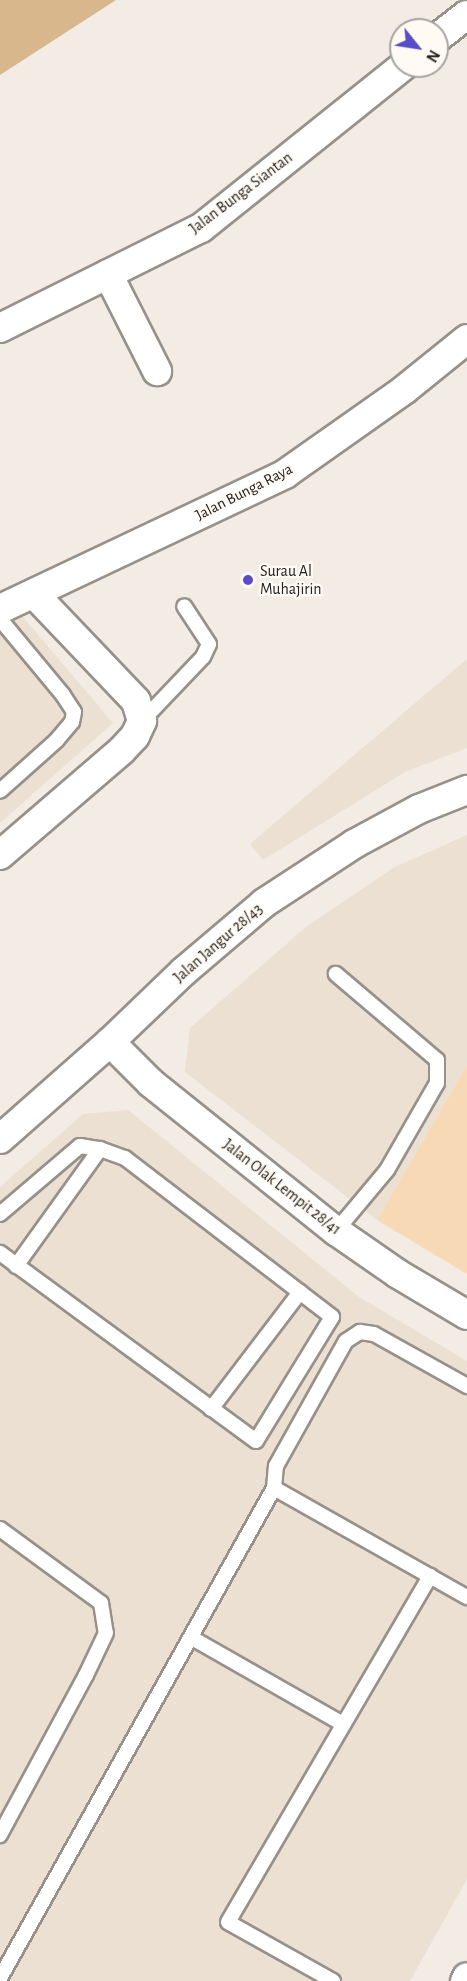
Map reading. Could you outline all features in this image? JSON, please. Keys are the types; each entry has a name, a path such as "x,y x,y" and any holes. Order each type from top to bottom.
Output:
{"street":[{"path":"449,29 466,15"},
{"name":"Jalan Bunga Siantan","path":"0,328 201,228 389,77"},
{"path":"108,274 157,371"},
{"name":"Jalan Bunga Raya","path":"0,609 285,474 404,390 467,339"},
{"path":"0,855 122,750 135,736 142,721 136,701 34,594"},
{"name":"Jalan Jangur 28/43","path":"0,1139 110,1042 183,972 264,903 354,844 419,809 467,790"},
{"name":"Jalan Olak Lempit 28/41","path":"110,1042 151,1083 336,1231 398,1274 467,1315"},
{"path":"465,1981 467,1977"}],"lane":[{"path":"142,721 203,657 209,644 184,606"},
{"path":"0,619 63,695 74,712 72,722 57,740 0,791"},
{"path":"336,974 437,1060 436,1083 387,1170 336,1231"},
{"path":"0,1214 80,1146 100,1149 125,1158 332,1317 256,1442 0,1253"},
{"path":"16,1266 100,1149"},
{"path":"211,1408 300,1292"},
{"path":"0,1978 274,1488 276,1466 346,1341 360,1332 374,1334 467,1386"},
{"path":"274,1488 467,1597"},
{"path":"0,1529 101,1603 106,1633 86,1675 0,1835"},
{"path":"333,1981 228,1922 429,1576"},
{"path":"192,1638 343,1724"}],"shaded area":[{"path":"0,0 116,0 0,75"},
{"path":"23,617 113,723 0,823 0,628"},
{"path":"467,659 467,748 405,772 263,860 250,844"},
{"path":"467,835 467,1065 377,1220 185,1072 190,1028 306,927 393,868"},
{"path":"467,1065 467,1274 377,1220"},
{"path":"128,1110 359,1297 467,1361 467,1879 410,1981 0,1981 0,1187 83,1114"}],"place":[{"name":"Surau Al Muhajirin","path":"248,580"}]}
